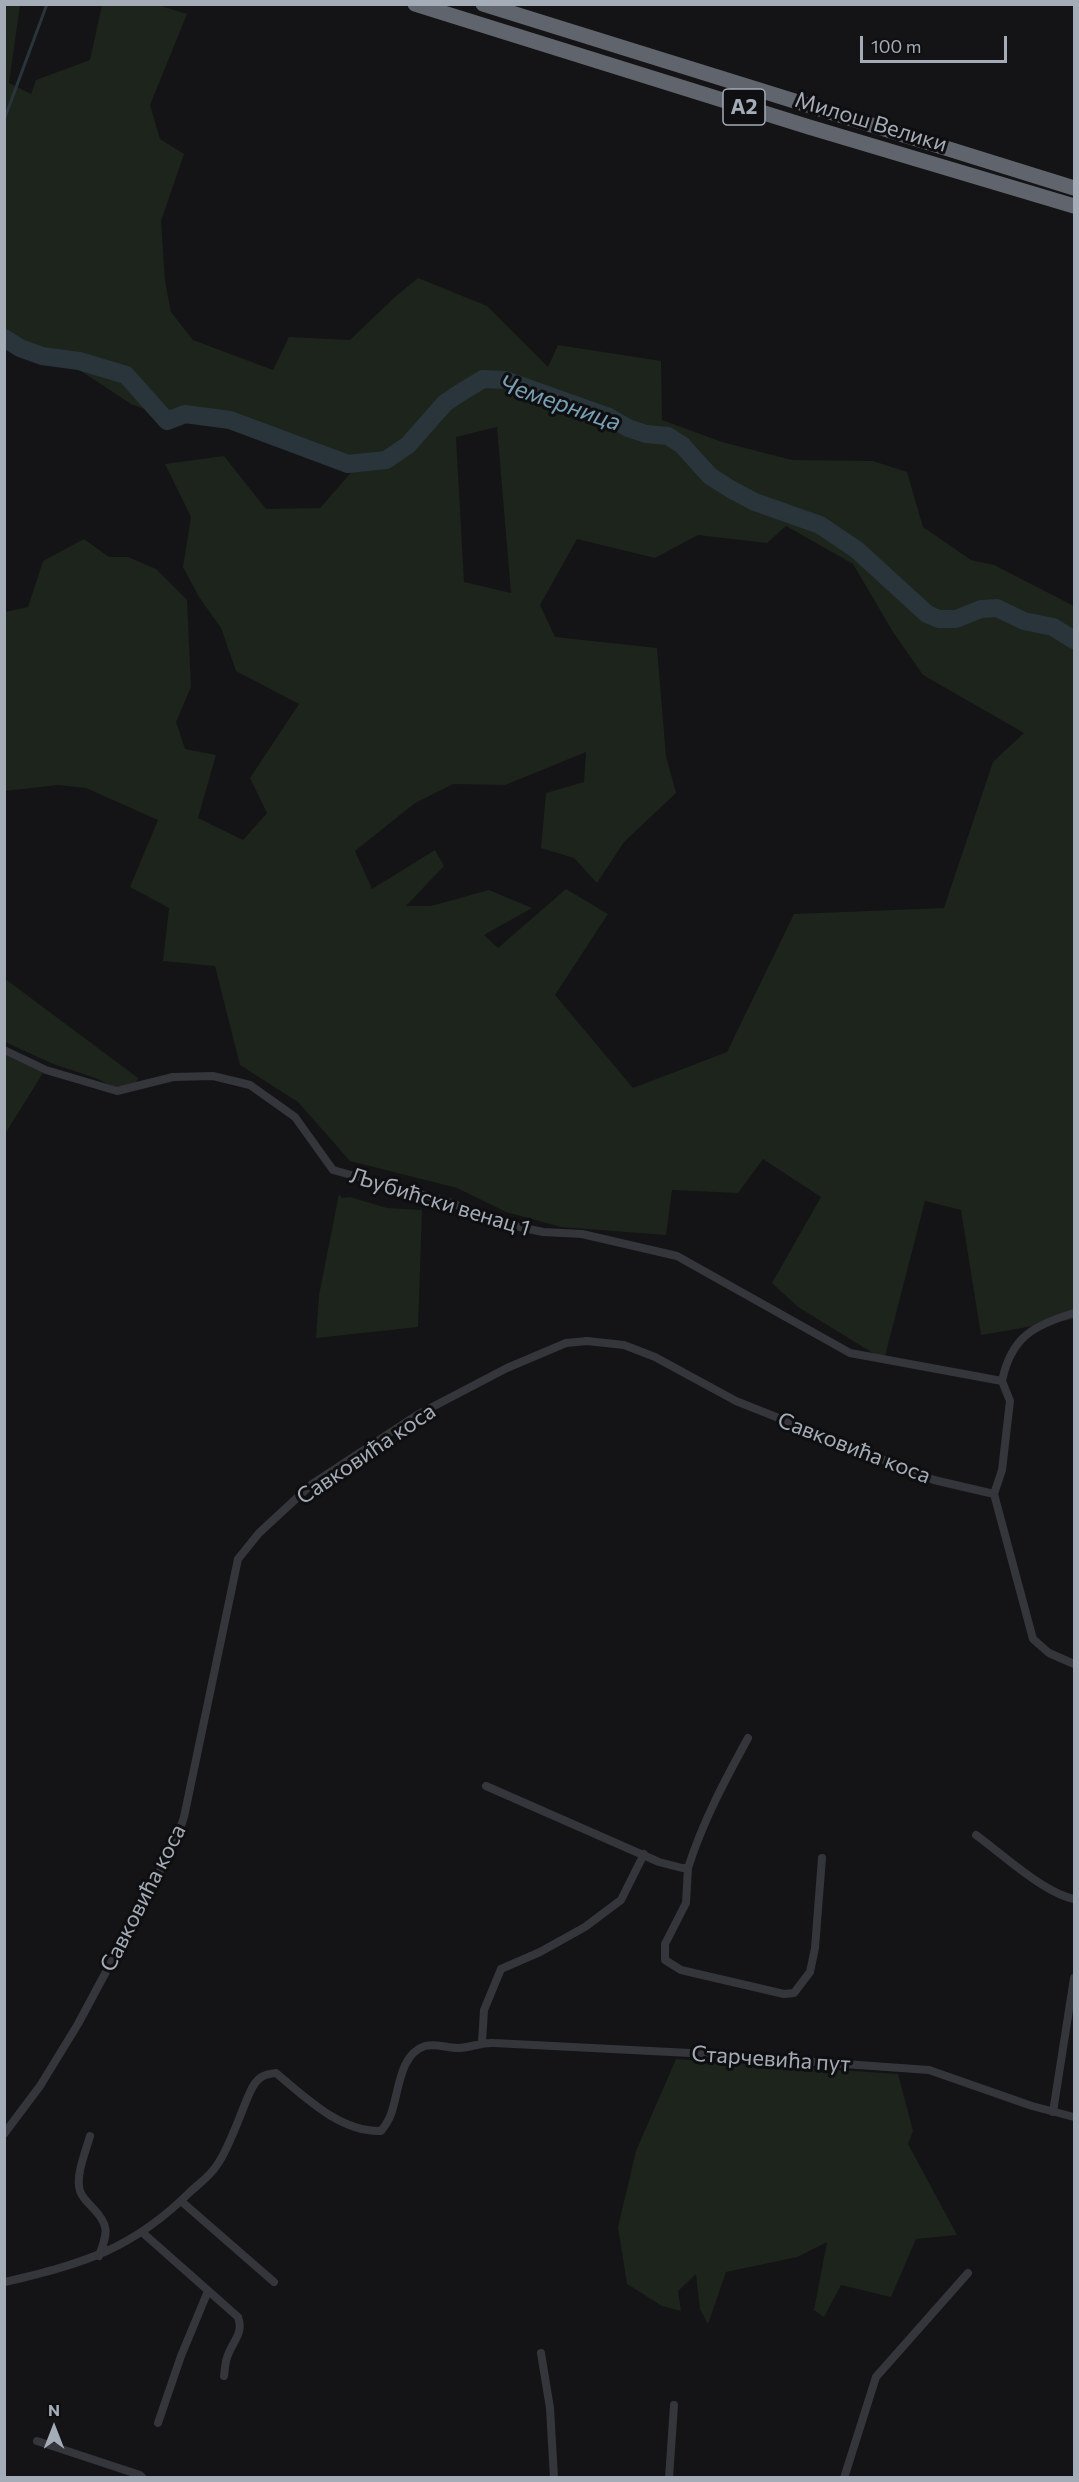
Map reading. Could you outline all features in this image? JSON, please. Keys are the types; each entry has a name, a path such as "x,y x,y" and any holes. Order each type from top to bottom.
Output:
{"highway":[{"name":"Милош Велики","path":"415,4 1074,206"},
{"name":"Милош Велики","path":"483,4 1074,188"}],"street":[{"name":"Љубићски венац 1","path":"4,1050 46,1070 117,1091 173,1077 213,1076 250,1084 295,1117 333,1170 449,1202 500,1223 543,1232 582,1233 677,1256 850,1353 1002,1381"},
{"path":"1074,1313 1030,1329 1010,1353 1002,1381 1010,1401 1002,1470 994,1494 1033,1639 1049,1653 1074,1664"},
{"name":"Савковића коса","path":"4,2134 40,2086 78,2024 175,1843 184,1817 238,1559 259,1533 312,1484 417,1415 507,1368 566,1343 587,1341 624,1345 655,1357 736,1401 934,1480 994,1494"},
{"path":"748,1738 713,1802 688,1868 686,1903 665,1944 665,1960 681,1970 783,1994 794,1993 810,1972 815,1948 822,1858"},
{"path":"486,1786 659,1862 688,1868"},
{"path":"976,1834 1047,1888 1074,1899"},
{"path":"482,2042 484,2010 501,1969 540,1952 585,1927 621,1900 644,1854"},
{"path":"1053,2112 1074,1978"},
{"name":"Старчевића пут","path":"5,2283 62,2269 99,2256 143,2233 217,2166 251,2090 264,2074 276,2073 320,2108 353,2128 381,2131 391,2115 395,2095 407,2062 416,2050 427,2045 458,2048 482,2042 690,2053 929,2070 1074,2117"},
{"path":"90,2136 79,2182 80,2191 104,2222 106,2229 107,2236 99,2256"},
{"path":"181,2201 274,2282"},
{"path":"143,2233 238,2317 240,2333 227,2356 224,2376"},
{"path":"844,2478 876,2377 968,2273"},
{"path":"4,2277 5,2283"},
{"path":"158,2423 181,2356 208,2291"},
{"path":"542,2352 550,2408 554,2478"},
{"path":"669,2478 674,2404"},
{"path":"36,2440 140,2475 143,2478"}],"shaded area":[{"path":"4,5 20,5 9,83 31,94 36,80 90,60 102,5 158,5 187,14 150,105 160,139 184,154 161,221 165,281 171,312 193,340 273,370 289,337 350,340 418,278 487,306 548,367 558,345 661,361 662,420 722,442 792,460 873,461 907,472 923,527 971,560 994,565 1074,606 1074,1319 981,1335 961,1210 925,1201 884,1360 798,1307 772,1283 821,1197 763,1159 738,1193 672,1190 666,1235 561,1227 506,1212 457,1188 350,1161 298,1102 240,1065 215,966 163,961 169,908 130,887 158,820 86,788 58,785 5,791 5,612 28,607 43,561 84,539 109,557 128,557 156,569 187,600 191,687 176,722 185,749 216,755 198,818 243,840 267,813 250,778 299,704 236,671 221,628 199,597 183,567 191,517 165,464 224,456 266,509 320,508 355,468 304,455 214,421 163,416 131,404 58,356 13,344 5,337","holes":["497,427 511,593 464,582 456,437","786,526 853,564 893,632 923,675 1024,733 993,762 944,908 794,914 727,1052 633,1088 555,995 608,914 566,889 498,948 484,935 532,908 489,890 431,906 406,906 444,866 435,850 372,889 355,851 415,803 453,784 505,785 586,752 584,782 546,793 541,848 574,858 597,883 624,842 676,793 666,756 657,648 555,637 540,605 577,539 655,558 698,535 767,543"]},
{"path":"4,978 138,1078 136,1083 117,1089 98,1079 51,1063 5,1042"},
{"path":"5,1055 43,1073 5,1134"},
{"path":"339,1194 342,1198 350,1197 387,1208 422,1210 418,1327 316,1338 319,1295"},
{"path":"676,2059 898,2074 913,2131 908,2144 957,2235 916,2239 891,2297 841,2285 824,2317 814,2310 827,2242 797,2257 726,2272 708,2324 700,2309 696,2274 678,2291 681,2311 662,2306 627,2284 618,2227 636,2151"}],"waterway":[{"path":"4,120 47,4"},
{"name":"Чемерница","path":"4,338 20,348 42,356 79,361 126,375 167,421 185,414 230,420 348,464 386,460 408,445 445,403 483,379 505,380 609,417 628,428 646,434 668,436 682,445 710,476 732,490 755,502 820,525 857,550 927,614 939,619 956,619 981,609 997,608 1024,621 1053,627 1074,640"}]}
